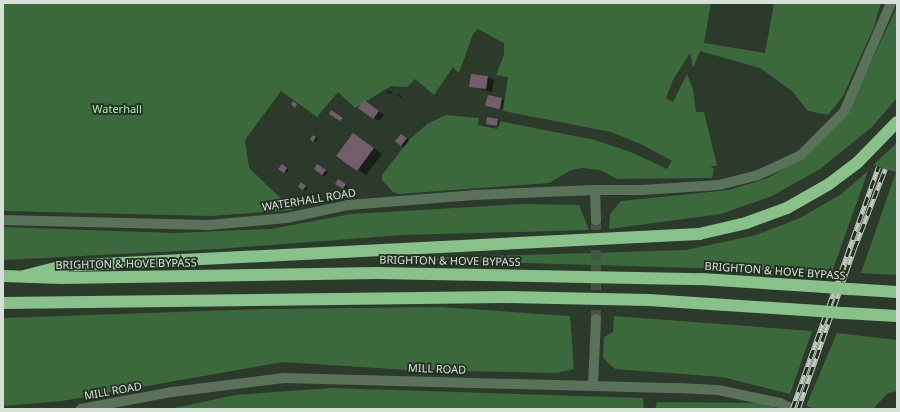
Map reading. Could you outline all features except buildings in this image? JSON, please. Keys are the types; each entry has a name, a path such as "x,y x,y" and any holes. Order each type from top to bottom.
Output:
{"highway":[{"path":"24,276 71,266 699,234 746,222 787,208 830,184 858,162 897,122"},
{"name":"BRIGHTON & HOVE BYPASS","path":"3,276 61,278 393,273 701,278 897,292"},
{"path":"3,303 504,296 649,300 877,316 897,316"},
{"path":"877,316 897,324"}],"street":[{"name":"WATERHALL ROAD","path":"3,220 209,225 287,218 348,205 474,195 595,190 642,190 719,185 758,175 801,155 844,112 891,3"},
{"path":"595,190 596,220"},
{"path":"593,385 596,319"},
{"name":"MILL ROAD","path":"81,409 172,392 284,378 593,385 718,390 780,403 793,409"}],"green space":[{"name":"Waterhall","path":"3,3 711,3 704,43 765,53 774,3 881,3 874,27 843,96 828,115 808,111 792,91 760,68 700,51 693,68 690,53 673,80 666,98 673,102 687,74 693,89 696,112 704,112 717,166 710,166 714,169 712,178 617,179 600,170 582,168 571,170 549,183 398,194 393,192 382,180 382,175 410,139 427,124 446,115 479,118 478,125 497,129 499,121 595,140 633,153 667,169 672,161 643,145 611,132 503,111 508,77 496,75 504,55 504,43 478,29 473,34 459,73 453,67 434,95 415,79 407,87 391,86 355,108 338,92 317,117 281,91 245,140 249,168 293,210 210,216 3,211"},
{"path":"897,7 897,98 872,127 820,169 772,196 721,214 609,229 610,214 621,201 729,190 768,178 803,157 847,113"},
{"path":"897,143 897,275 861,273 896,172 873,165"},
{"path":"868,171 832,272 390,259 686,250 756,235 800,218 840,195"},
{"path":"522,204 579,205 589,230 403,235 218,249 3,260 3,227 174,233 271,229 351,214"},
{"path":"441,307 570,316 574,369 557,373 407,370 283,362 62,401 3,406 3,318 265,309"},
{"path":"614,316 812,331 790,394 722,377 615,369 603,358 604,337 613,332"},
{"path":"837,333 897,340 897,391 888,393 873,409 815,409 806,406"},
{"path":"331,388 643,398 644,409 170,409 235,395"},
{"path":"657,402 761,403 774,405 776,409 655,409"}],"tunnel":[{"path":"596,220 596,319"}],"railway":[{"path":"792,409 878,167"},
{"path":"798,409 854,249 885,169"}]}
